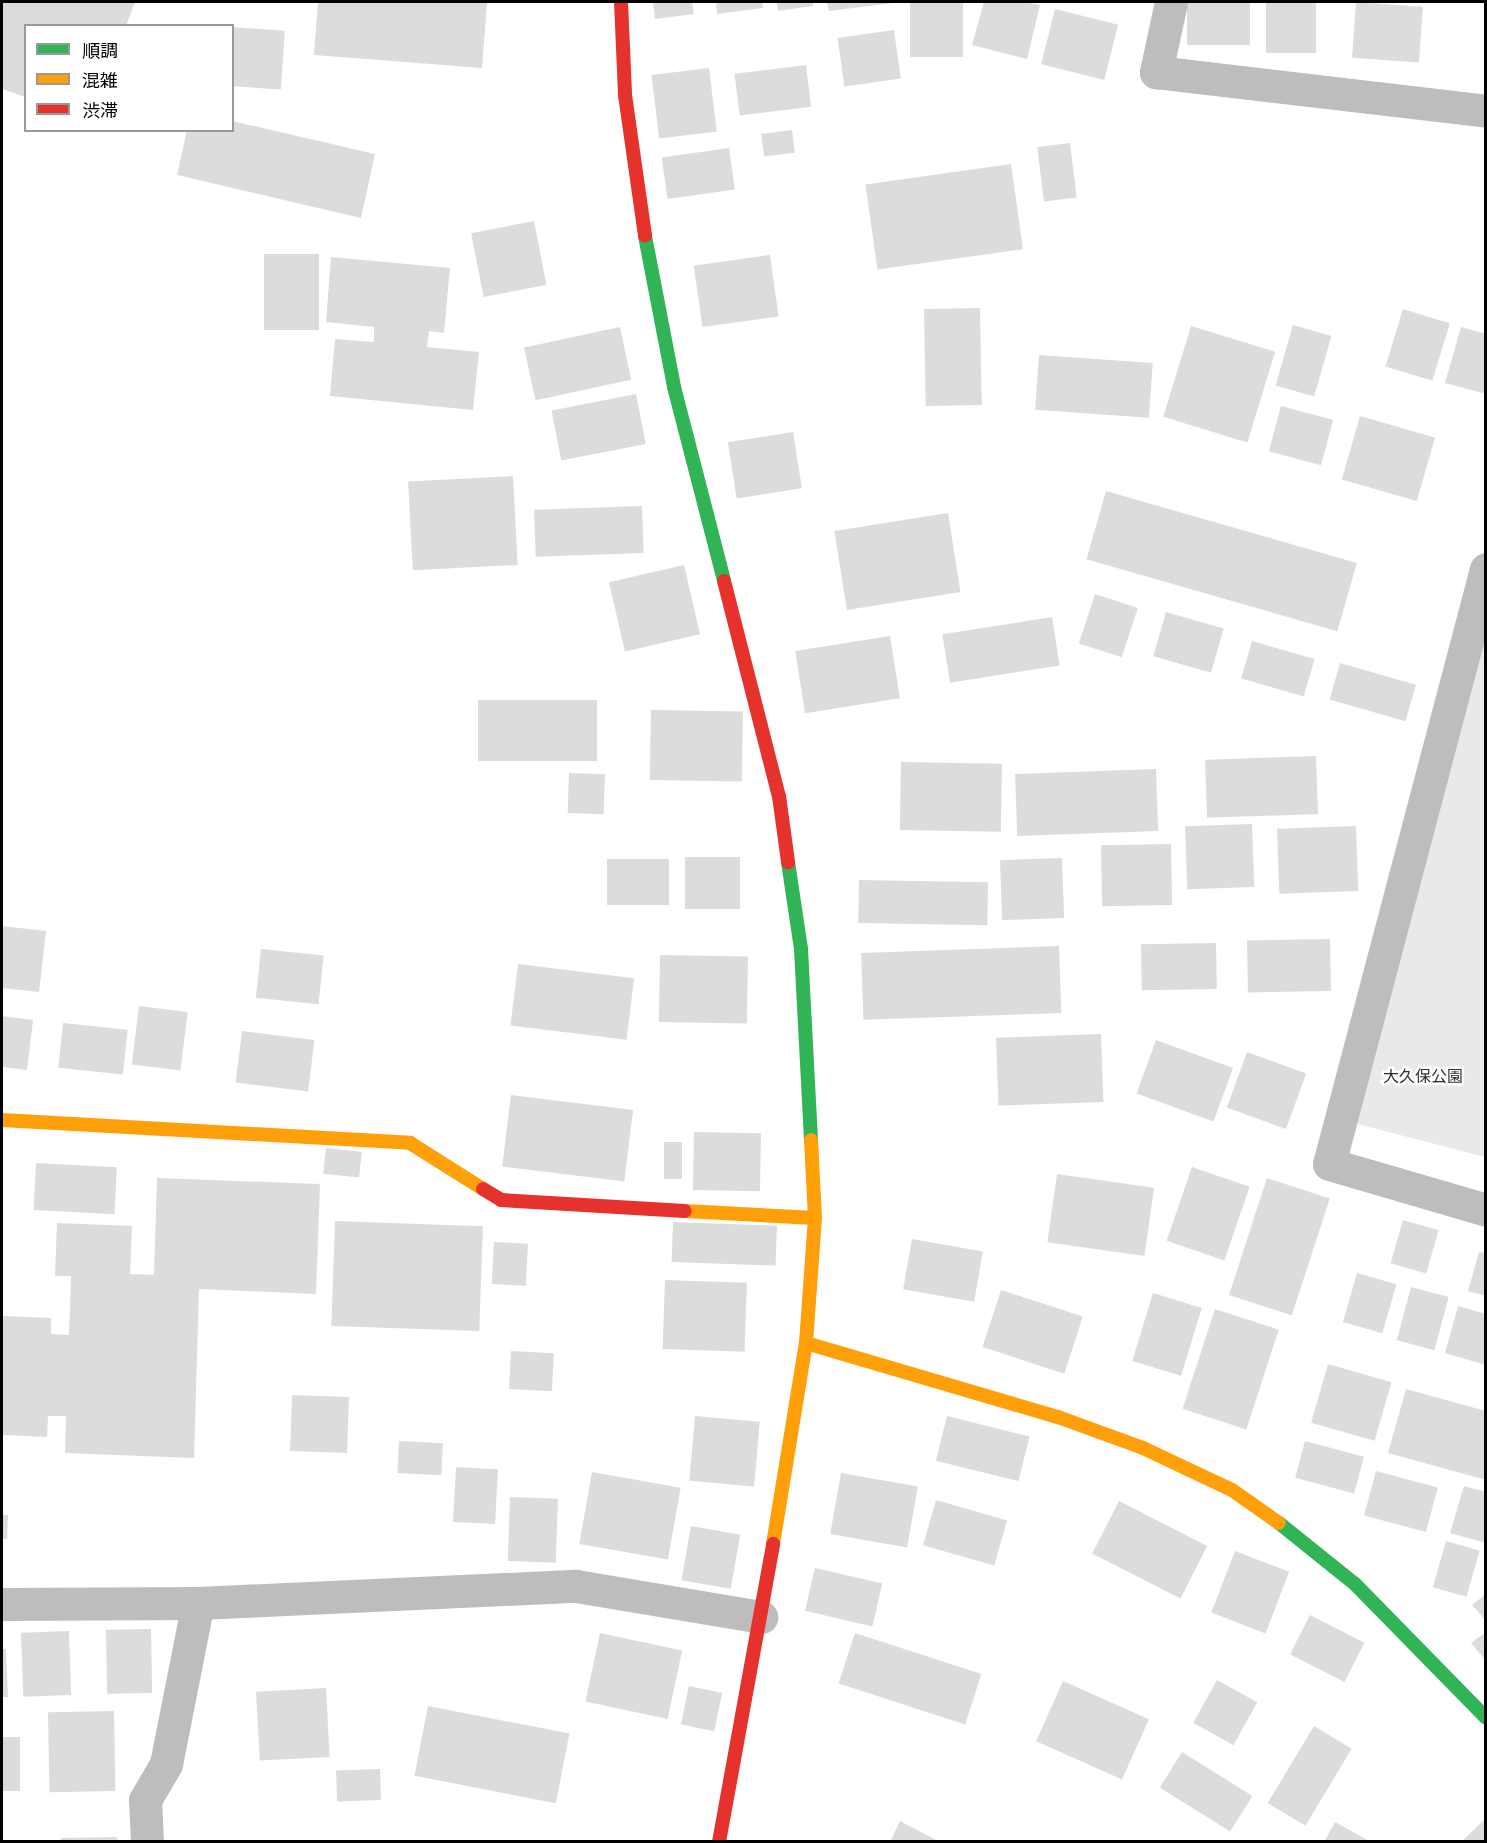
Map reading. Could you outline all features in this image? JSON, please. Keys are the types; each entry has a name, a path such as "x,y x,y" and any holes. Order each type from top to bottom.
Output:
{"street":[{"path":"621,2 626,106 647,250 674,387 779,796 801,949 815,1218 806,1343 761,1617 719,1842"},
{"path":"1171,2 1156,72 1485,111"},
{"path":"1485,569 1329,1164 1485,1210"},
{"path":"2,1120 410,1143 501,1200 815,1218"},
{"path":"806,1343 1058,1417 1143,1448 1232,1490 1297,1536 1355,1584 1485,1719"},
{"path":"2,1604 198,1603 576,1586 761,1617"},
{"path":"147,1842 145,1800 166,1764 198,1603"}],"green space":[{"name":"大久保公園","path":"1485,598 1485,1157 1346,1121"}],"building":[{"path":"2,2 135,2 127,24 24,24 24,96 2,89"},
{"path":"318,2 487,2 482,68 314,55"},
{"path":"653,2 692,2 694,14 655,19"},
{"path":"716,2 762,2 763,8 717,14"},
{"path":"777,2 813,2 813,6 778,11"},
{"path":"827,2 894,2 894,3 829,11"},
{"path":"910,2 963,2 963,57 910,57"},
{"path":"984,2 1025,2 1040,5 1027,59 972,45"},
{"path":"1187,2 1250,2 1250,45 1187,45"},
{"path":"1266,2 1316,2 1316,53 1266,53"},
{"path":"1356,2 1423,7 1419,63 1352,58"},
{"path":"1055,9 1118,25 1104,80 1041,64"},
{"path":"234,27 285,31 281,90 234,86"},
{"path":"894,30 901,79 844,86 838,38"},
{"path":"806,65 811,107 740,115 735,74"},
{"path":"709,68 717,132 659,139 651,75"},
{"path":"234,121 375,154 361,218 177,175 187,132 234,132"},
{"path":"792,130 795,153 764,157 761,134"},
{"path":"1070,143 1077,198 1044,202 1037,147"},
{"path":"729,148 735,190 668,199 662,157"},
{"path":"1011,164 1023,249 877,270 865,184"},
{"path":"534,221 546,285 484,297 471,233"},
{"path":"264,254 319,254 319,330 264,330"},
{"path":"770,255 779,316 702,327 694,266"},
{"path":"331,257 450,268 444,333 429,331 427,347 479,352 473,410 330,396 335,339 374,342 374,327 326,322"},
{"path":"980,308 982,405 926,406 924,309"},
{"path":"1403,309 1450,323 1432,381 1385,366"},
{"path":"1293,325 1331,336 1314,397 1276,386"},
{"path":"1191,326 1275,352 1247,443 1163,417"},
{"path":"620,327 631,380 535,400 524,347"},
{"path":"1461,327 1486,334 1486,394 1445,383"},
{"path":"1039,355 1153,363 1149,418 1035,410"},
{"path":"636,394 646,444 561,460 552,410"},
{"path":"1281,406 1333,420 1321,465 1269,451"},
{"path":"1360,416 1435,437 1417,501 1342,479"},
{"path":"793,432 802,488 737,499 728,442"},
{"path":"513,476 518,565 413,570 408,481"},
{"path":"1106,491 1357,563 1337,631 1086,559"},
{"path":"642,506 644,553 536,557 534,510"},
{"path":"948,513 961,592 847,610 834,531"},
{"path":"684,565 700,634 625,652 609,582"},
{"path":"1095,594 1138,608 1122,657 1079,643"},
{"path":"1166,612 1224,629 1211,673 1153,656"},
{"path":"1052,617 1060,665 950,683 942,634"},
{"path":"890,636 900,698 805,713 795,651"},
{"path":"1252,641 1314,659 1304,696 1241,678"},
{"path":"1340,663 1416,685 1405,721 1330,700"},
{"path":"478,700 597,700 597,761 478,761"},
{"path":"651,710 743,712 742,782 650,780"},
{"path":"1316,756 1318,814 1207,818 1205,760"},
{"path":"901,762 1002,764 1001,832 900,830"},
{"path":"1156,769 1158,831 1017,836 1015,774"},
{"path":"569,773 605,774 604,814 568,813"},
{"path":"1252,824 1254,887 1187,889 1185,826"},
{"path":"1356,826 1358,891 1279,894 1277,829"},
{"path":"1171,844 1172,905 1102,906 1101,845"},
{"path":"685,857 740,857 740,909 685,909"},
{"path":"1062,858 1064,918 1002,920 1000,860"},
{"path":"607,859 669,859 669,905 607,905"},
{"path":"859,880 988,882 987,925 858,923"},
{"path":"2,926 46,931 39,992 2,988"},
{"path":"1330,939 1331,991 1248,992 1247,940"},
{"path":"1216,943 1217,989 1142,990 1141,944"},
{"path":"1059,946 1061,1013 863,1020 861,953"},
{"path":"261,949 324,956 319,1004 256,998"},
{"path":"660,955 748,957 747,1024 659,1022"},
{"path":"518,964 634,978 627,1040 510,1026"},
{"path":"139,1006 188,1012 180,1071 132,1065"},
{"path":"2,1016 33,1020 27,1070 2,1067"},
{"path":"63,1023 128,1030 123,1075 58,1068"},
{"path":"242,1031 314,1040 308,1092 236,1083"},
{"path":"1101,1034 1103,1102 998,1106 996,1038"},
{"path":"1156,1040 1233,1068 1214,1122 1137,1094"},
{"path":"1247,1052 1306,1074 1286,1129 1227,1107"},
{"path":"511,1095 633,1110 624,1181 502,1166"},
{"path":"694,1132 761,1133 760,1191 693,1190"},
{"path":"664,1142 682,1142 682,1179 664,1179"},
{"path":"326,1148 362,1152 359,1178 323,1174"},
{"path":"36,1163 117,1167 114,1214 34,1210"},
{"path":"1192,1167 1250,1187 1224,1261 1167,1241"},
{"path":"1057,1174 1154,1188 1144,1256 1047,1242"},
{"path":"157,1178 320,1184 316,1294 199,1289 194,1458 65,1453 66,1416 48,1416 47,1437 2,1435 2,1316 51,1318 51,1334 69,1335 71,1276 55,1276 57,1223 132,1226 130,1274 154,1275"},
{"path":"1267,1178 1330,1198 1292,1315 1229,1295"},
{"path":"1403,1220 1439,1230 1426,1273 1391,1263"},
{"path":"335,1221 483,1226 479,1331 331,1326"},
{"path":"673,1222 777,1226 776,1266 672,1262"},
{"path":"912,1239 983,1252 974,1302 903,1289"},
{"path":"494,1242 528,1244 526,1286 492,1284"},
{"path":"1479,1252 1486,1253 1486,1296 1468,1291"},
{"path":"1357,1273 1396,1284 1382,1333 1343,1322"},
{"path":"665,1280 747,1283 745,1352 663,1349"},
{"path":"1411,1287 1449,1297 1434,1350 1397,1340"},
{"path":"1001,1290 1083,1317 1064,1374 982,1347"},
{"path":"1153,1293 1202,1308 1181,1376 1132,1361"},
{"path":"1458,1306 1486,1314 1486,1365 1445,1353"},
{"path":"1215,1309 1279,1330 1246,1430 1183,1409"},
{"path":"511,1351 554,1353 552,1391 509,1389"},
{"path":"1328,1364 1391,1382 1375,1441 1311,1423"},
{"path":"1406,1389 1486,1411 1486,1480 1388,1453"},
{"path":"292,1395 349,1397 347,1453 290,1451"},
{"path":"695,1416 760,1422 754,1486 689,1481"},
{"path":"947,1416 1029,1437 1018,1481 936,1461"},
{"path":"399,1441 443,1443 441,1475 397,1473"},
{"path":"1305,1441 1364,1457 1354,1493 1295,1478"},
{"path":"456,1467 498,1469 495,1524 453,1522"},
{"path":"1376,1471 1438,1488 1426,1532 1364,1515"},
{"path":"592,1472 681,1488 668,1560 579,1544"},
{"path":"841,1473 918,1487 907,1548 830,1534"},
{"path":"1464,1486 1486,1492 1486,1543 1450,1533"},
{"path":"510,1497 558,1499 556,1563 508,1561"},
{"path":"936,1500 1007,1520 994,1566 923,1545"},
{"path":"1119,1501 1207,1546 1180,1599 1092,1554"},
{"path":"2,1515 8,1515 7,1539 2,1539"},
{"path":"691,1526 740,1535 731,1589 681,1580"},
{"path":"1446,1541 1480,1551 1466,1597 1433,1587"},
{"path":"1235,1551 1289,1572 1265,1633 1211,1613"},
{"path":"815,1568 882,1584 872,1626 805,1611"},
{"path":"1486,1594 1486,1621 1472,1605"},
{"path":"1310,1615 1364,1643 1344,1682 1290,1654"},
{"path":"151,1629 152,1693 107,1694 106,1630"},
{"path":"69,1631 71,1695 23,1697 21,1633"},
{"path":"1486,1632 1486,1661 1471,1643"},
{"path":"600,1633 682,1650 668,1719 585,1701"},
{"path":"855,1633 981,1674 965,1725 839,1683"},
{"path":"2,1649 6,1649 8,1697 2,1697"},
{"path":"1217,1680 1257,1702 1233,1745 1193,1723"},
{"path":"1063,1681 1149,1719 1122,1780 1036,1741"},
{"path":"689,1686 722,1693 714,1731 681,1724"},
{"path":"326,1688 330,1757 260,1761 256,1692"},
{"path":"428,1706 569,1733 556,1803 414,1776"},
{"path":"114,1711 115,1791 49,1792 48,1712"},
{"path":"1314,1726 1352,1749 1305,1826 1268,1803"},
{"path":"2,1737 20,1737 20,1791 2,1791"},
{"path":"1182,1752 1252,1796 1230,1832 1160,1788"},
{"path":"380,1769 381,1800 337,1802 336,1771"},
{"path":"1486,1818 1486,1842 1461,1842"},
{"path":"900,1821 940,1842 890,1842"},
{"path":"1335,1822 1371,1842 1324,1842"},
{"path":"117,1837 118,1842 61,1842 61,1838"}],"traffic: fast":[{"path":"645,236 674,387 724,581"},
{"path":"788,862 801,949 811,1140"},
{"path":"1279,1523 1355,1584 1486,1718"}],"traffic: slow":[{"path":"2,1120 410,1143 483,1189"},
{"path":"773,1544 806,1343 815,1218 811,1140"},
{"path":"685,1211 815,1218"},
{"path":"806,1343 1058,1417 1143,1448 1232,1490 1279,1523"}],"traffic: jam":[{"path":"621,2 625,95 645,236"},
{"path":"724,581 779,796 788,862"},
{"path":"483,1189 501,1200 685,1211"},
{"path":"719,1842 773,1544"}]}
